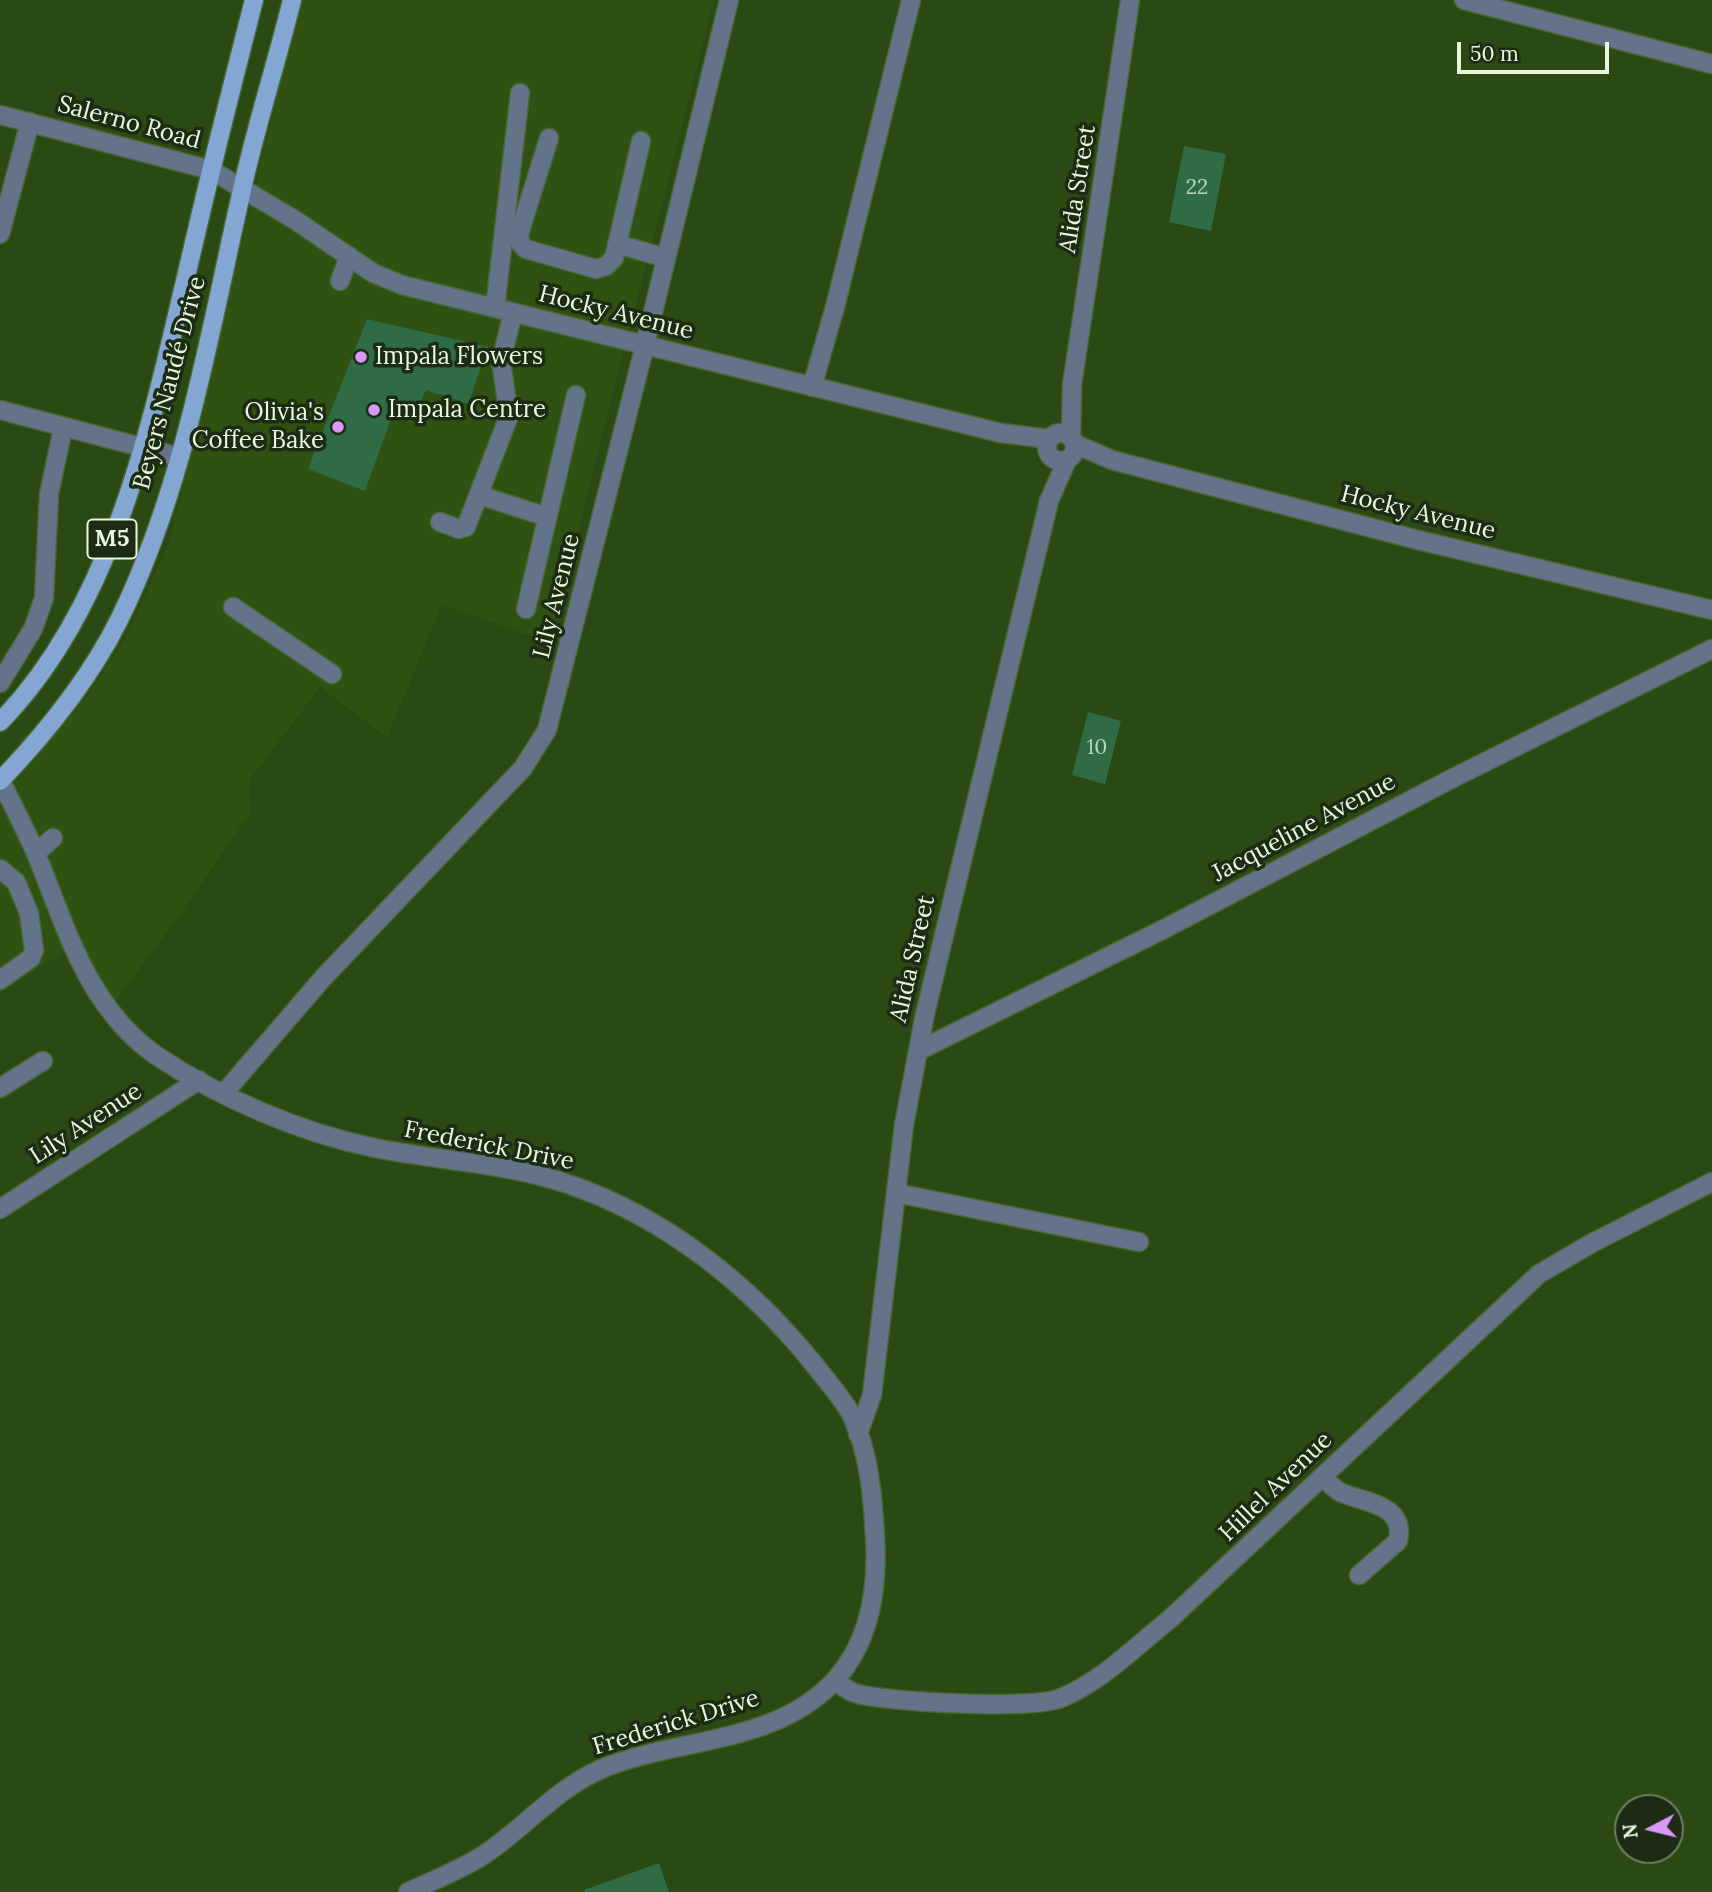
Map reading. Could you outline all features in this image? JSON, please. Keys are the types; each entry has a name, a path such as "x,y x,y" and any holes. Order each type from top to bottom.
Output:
{"main road":[{"name":"Beyers Naudé Drive","path":"0,722 45,667 75,618 114,535 173,333 254,0"},
{"name":"Beyers Naudé Drive","path":"0,780 60,713 118,620 148,553 179,457 243,187 292,0"}],"street":[{"name":"Lily Avenue","path":"224,1093 276,1030 523,768 540,745 555,709 729,0"},
{"path":"812,387 835,307 911,0"},
{"name":"Alida Street","path":"859,1434 872,1395 904,1125 918,1051 1061,447 1066,392 1072,385 1130,0"},
{"path":"1464,0 1712,64"},
{"path":"440,522 463,529 479,495 509,415 500,361 520,93"},
{"name":"Salerno Road","path":"0,115 211,170 243,187"},
{"path":"0,234 30,122"},
{"path":"549,138 519,234 520,243 526,249 596,269 606,266 614,258 641,141"},
{"name":"Hocky Avenue","path":"243,187 388,281 1061,447 1415,539 1712,610"},
{"path":"617,244 666,258"},
{"path":"340,281 349,256"},
{"path":"526,609 576,395"},
{"path":"0,410 179,457"},
{"path":"0,683 33,629 44,598 49,494 63,428"},
{"path":"479,495 547,517"},
{"path":"233,607 332,674"},
{"name":"Jacqueline Avenue","path":"918,1051 1164,929 1455,777 1712,649"},
{"name":"Frederick Drive","path":"0,780 36,853 69,942 98,996 136,1039 224,1093 332,1137 376,1149 523,1172 570,1185 616,1204 706,1258 730,1277 791,1336 838,1395 859,1434 870,1480 875,1525 874,1592 858,1645 835,1680 811,1701 750,1729 616,1763 594,1772 559,1794 485,1854 408,1892"},
{"path":"36,853 53,838"},
{"path":"0,869 16,882 29,912 34,950 31,958 0,980"},
{"path":"0,1088 43,1061"},
{"name":"Lily Avenue","path":"0,1209 199,1080"},
{"name":"Hillel Avenue","path":"835,1680 856,1694 888,1698 1034,1705 1062,1698 1109,1668 1170,1619 1539,1274 1592,1243 1712,1182"},
{"path":"896,1193 1139,1242"},
{"path":"1323,1477 1340,1492 1385,1507 1397,1525 1398,1541 1359,1575"}],"shaded area":[{"path":"300,0 714,0 549,643 442,604 387,737 320,687 249,781 251,812 176,920 107,1012 64,952 0,993 0,791 17,780 84,700 122,645 170,541"}],"building":[{"path":"1184,146 1226,154 1211,231 1169,222"},
{"name":"Impala Centre","path":"367,319 488,347 468,404 426,390 411,422 392,416 365,491 308,469"},
{"path":"1088,712 1121,721 1105,784 1072,775"},
{"path":"659,1863 669,1892 584,1890"}],"place":[{"name":"Impala Flowers","path":"361,357"},
{"name":"Impala Centre","path":"374,410"},
{"name":"Olivia's Coffee Bake","path":"338,427"}]}
